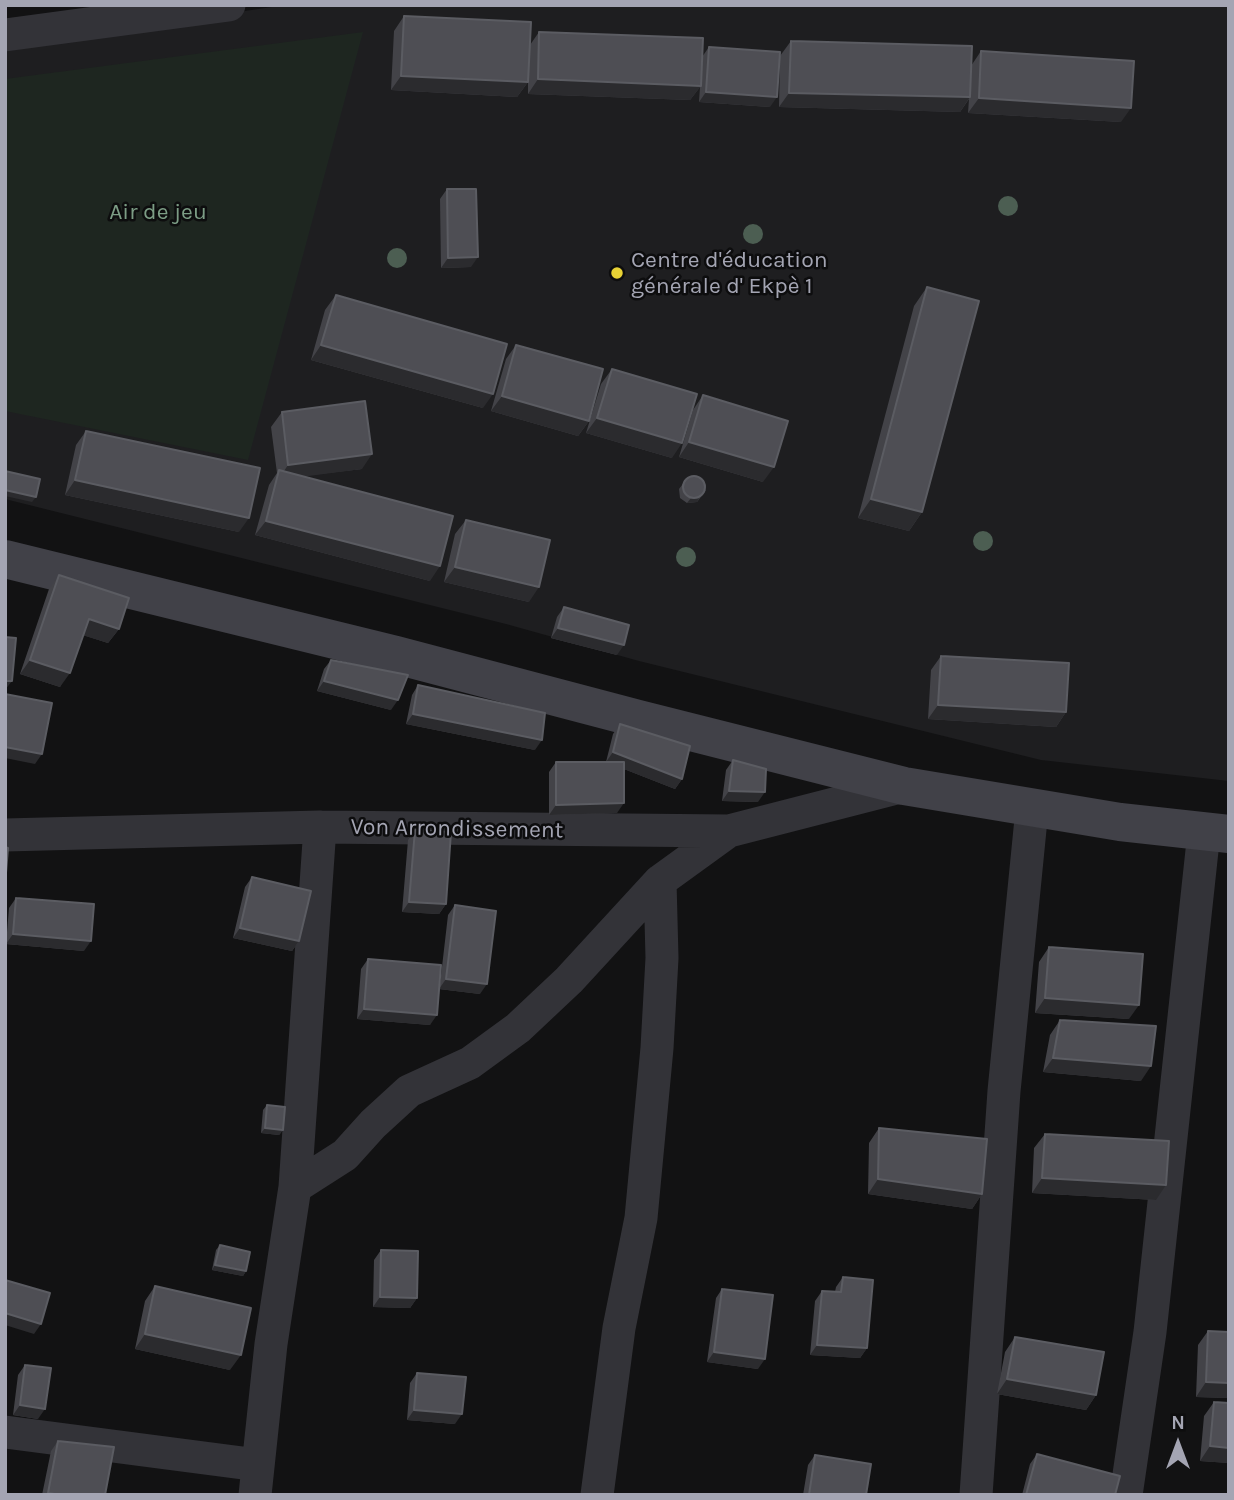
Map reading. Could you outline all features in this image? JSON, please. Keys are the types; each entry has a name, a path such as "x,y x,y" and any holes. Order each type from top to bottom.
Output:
{"street":[{"path":"5,35 229,5"},
{"path":"5,559 396,654 904,786 1032,809 1216,833 1126,1495"},
{"name":"Von Arrondissement","path":"5,835 320,827 729,831 904,786"},
{"path":"976,1495 1004,1091 1032,809"},
{"path":"5,1432 256,1480 271,1344 295,1187 320,827"},
{"path":"295,1187 345,1155 373,1124 409,1091 470,1063 518,1028 569,980 660,881 729,831"},
{"path":"597,1495 619,1328 641,1218 661,971 660,881"}],"shaded area":[{"name":"Centre d'éducation générale d' Ekpè 1","path":"285,5 1229,5 1229,781 1041,760 639,661 506,624 5,499 5,47"}],"green space":[{"name":"Air de jeu","path":"363,32 248,460 5,411 5,79"}],"building":[{"path":"404,16 531,22 528,82 401,76"},
{"path":"539,32 703,38 701,86 538,79"},
{"path":"791,41 972,46 970,97 789,93"},
{"path":"709,47 780,52 777,97 706,92"},
{"path":"981,51 1134,61 1131,108 979,98"},
{"path":"447,189 476,189 478,257 448,258"},
{"path":"927,287 979,301 922,512 871,499"},
{"path":"336,295 507,344 493,394 321,345"},
{"path":"516,345 603,369 589,421 502,396"},
{"path":"612,369 697,394 682,443 597,418"},
{"path":"703,395 788,421 774,467 689,442"},
{"path":"365,401 372,454 288,465 282,412"},
{"path":"86,431 260,468 249,518 75,480"},
{"path":"279,470 453,516 440,566 266,521"},
{"path":"5,471 40,479 36,497 5,490"},
{"path":"694,476 702,479 705,487 702,495 694,498 686,495 683,487 686,479"},
{"path":"466,520 550,540 539,587 455,567"},
{"path":"59,575 129,598 119,629 89,619 70,673 30,660"},
{"path":"564,607 629,625 624,645 558,628"},
{"path":"5,637 16,638 12,681 5,681"},
{"path":"941,656 1069,663 1066,712 938,705"},
{"path":"331,660 408,675 398,700 324,681"},
{"path":"418,685 545,713 542,740 413,714"},
{"path":"5,694 52,703 42,754 5,747"},
{"path":"620,724 690,746 682,779 613,752"},
{"path":"733,760 766,769 765,792 729,791"},
{"path":"556,762 624,762 624,803 556,805"},
{"path":"415,830 451,832 446,904 409,902"},
{"path":"5,847 8,848 6,873 5,873"},
{"path":"252,877 311,891 299,941 240,928"},
{"path":"16,898 94,904 91,941 13,934"},
{"path":"455,905 496,911 487,984 446,979"},
{"path":"1049,947 1143,954 1139,1005 1045,998"},
{"path":"368,959 441,965 437,1015 364,1009"},
{"path":"1060,1020 1156,1026 1151,1066 1053,1058"},
{"path":"267,1105 285,1107 283,1130 265,1128"},
{"path":"879,1128 987,1139 982,1194 878,1179"},
{"path":"1045,1134 1169,1141 1166,1185 1042,1178"},
{"path":"220,1245 250,1252 246,1271 215,1265"},
{"path":"381,1250 418,1251 417,1298 380,1297"},
{"path":"843,1277 873,1280 867,1348 817,1345 822,1291 841,1292"},
{"path":"5,1280 50,1293 41,1324 5,1313"},
{"path":"155,1286 251,1308 241,1355 145,1334"},
{"path":"722,1289 773,1295 765,1359 714,1352"},
{"path":"1208,1331 1229,1332 1229,1383 1206,1382"},
{"path":"1015,1337 1104,1352 1096,1395 1007,1379"},
{"path":"25,1365 51,1368 45,1409 20,1405"},
{"path":"417,1373 466,1377 462,1414 414,1410"},
{"path":"1214,1402 1229,1403 1229,1448 1210,1446"},
{"path":"58,1441 114,1447 105,1495 48,1493"},
{"path":"1037,1454 1120,1476 1115,1495 1026,1495"},
{"path":"815,1455 871,1464 866,1495 809,1495"}],"place":[{"name":"Centre d'éducation générale d' Ekpè 1","path":"617,273"}]}
